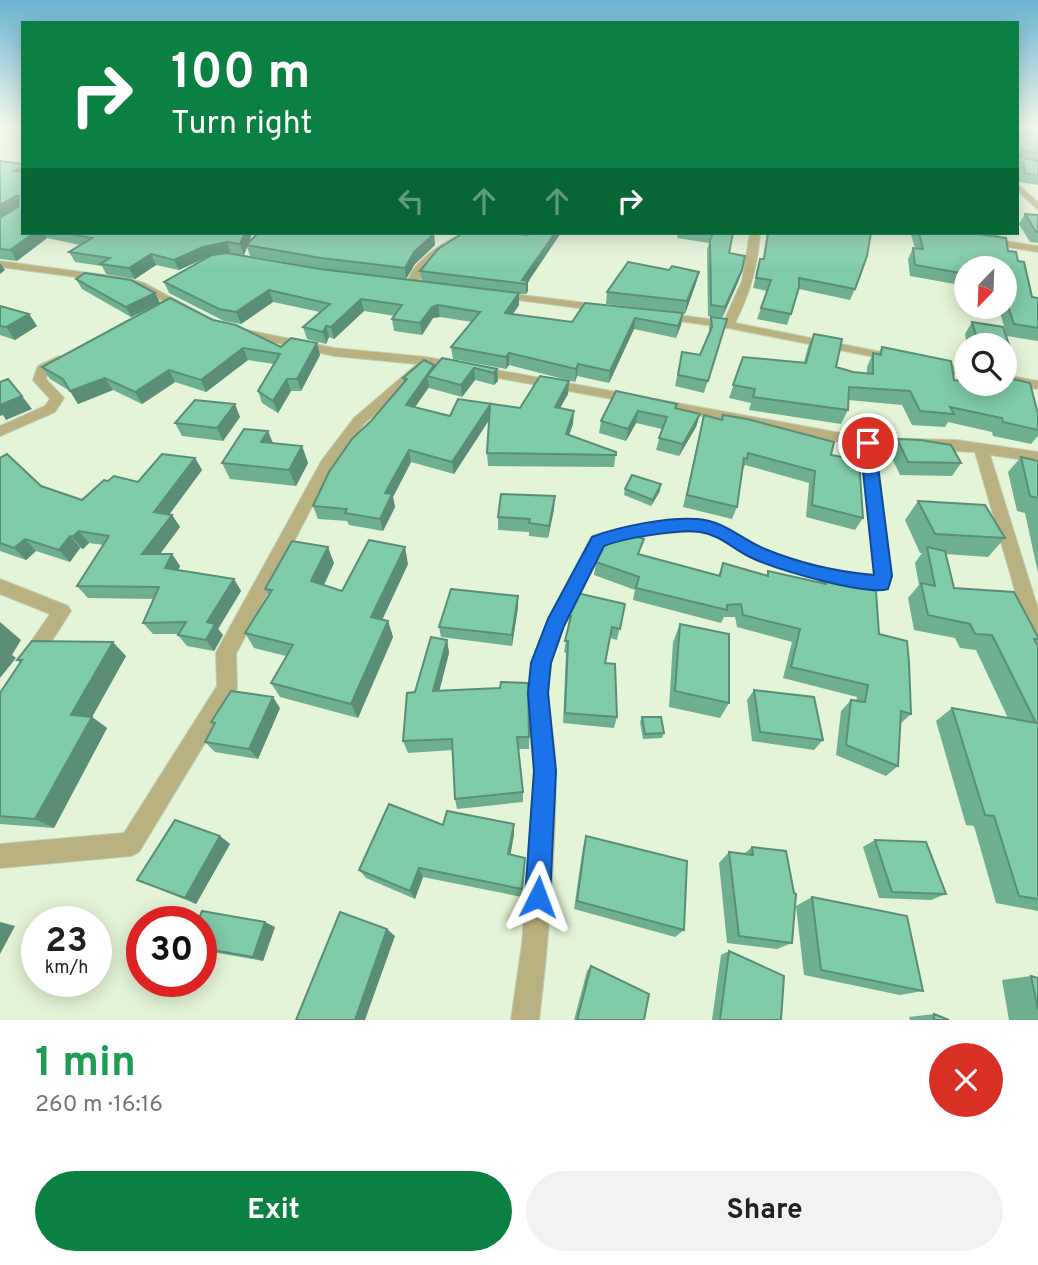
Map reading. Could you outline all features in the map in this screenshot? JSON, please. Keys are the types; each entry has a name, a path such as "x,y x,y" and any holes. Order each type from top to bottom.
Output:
{"street":[{"path":"1019,189 1038,207"},
{"path":"1019,199 1028,200"},
{"path":"412,285 415,274 428,260 459,237 473,235"},
{"path":"728,325 742,299 753,267 755,235"},
{"path":"974,239 1038,249"},
{"path":"0,264 123,280 150,290 169,306 195,313"},
{"path":"150,290 172,284"},
{"path":"484,293 614,310"},
{"path":"652,315 728,325 901,359"},
{"path":"231,329 334,352 426,360 868,443 916,443 1038,457"},
{"path":"0,431 50,409 57,398 39,380 42,369 66,357"},
{"path":"0,856 131,844 226,688 226,653 327,464 359,421 426,360"},
{"path":"927,364 954,370"},
{"path":"1017,381 1038,385"},
{"path":"524,1020 535,944 545,771 539,714 541,663 555,625 582,578 598,541 618,534 698,525 722,531 757,553 778,561 850,580 881,583 883,576 868,443"},
{"path":"981,449 1038,639"},
{"path":"0,586 62,611 15,678"}],"building":[{"path":"0,176 21,176 21,235 31,235 10,250 0,249 0,218 18,207 19,196 0,205"},
{"path":"1025,214 1038,215 1038,232 1036,232"},
{"path":"76,235 244,235 240,244 227,242 203,247 174,260 151,254 129,268 100,264 110,258 69,252 92,238"},
{"path":"256,235 433,235 414,252 405,268 321,258 246,245"},
{"path":"460,235 554,235 522,280 528,281 526,284 420,271 438,249"},
{"path":"712,235 733,235 729,253 745,256 742,270 725,307 711,305"},
{"path":"768,235 871,235 867,256 855,289 799,278 791,314 761,308 771,280 756,278 760,259 764,259"},
{"path":"920,235 984,235 1006,238 1008,251 1016,252 1017,256 954,256 954,272 915,265 913,248 923,249"},
{"path":"227,253 320,269 519,293 505,313 572,322 585,303 683,313 678,326 635,318 610,371 578,364 576,369 509,353 506,357 451,347 480,312 438,305 432,307 420,323 392,319 402,305 361,299 331,327 326,326 323,332 303,327 330,304 269,290 236,312 219,309 164,282 212,255"},
{"path":"1017,256 1018,261 1024,262 1032,297 1038,298 1038,328 1014,324 1012,319 1017,319"},
{"path":"628,262 669,270 672,266 699,272 687,301 607,292"},
{"path":"85,273 131,280 155,293 126,307 76,279"},
{"path":"170,298 213,320 236,325 281,347 291,338 317,343 297,379 287,379 273,401 258,391 280,354 243,348 201,380 169,370 135,392 105,378 70,391 63,379 42,367"},
{"path":"0,306 29,314 6,327 0,326"},
{"path":"711,317 727,319 708,381 678,375 682,352 700,355 712,327"},
{"path":"972,322 1003,327 1005,333 975,333"},
{"path":"814,334 842,339 836,367 853,372 873,374 873,353 881,355 882,347 951,361 954,396 1017,396 1017,380 1030,383 1038,414 1038,430 1003,422 1002,418 950,407 954,414 920,411 910,391 849,387 848,410 753,397 755,389 733,385 743,357 806,363"},
{"path":"442,358 497,369 494,373 474,368 461,385 427,376"},
{"path":"424,360 434,365 406,405 450,416 458,399 520,408 540,376 569,381 555,407 574,411 566,434 616,452 616,455 487,453 490,405 452,462 409,450 385,493 392,494 380,519 345,513 347,509 313,506 329,472 352,439 407,379 403,378"},
{"path":"8,379 22,396 0,405 0,382"},
{"path":"616,391 677,404 675,408 700,414 683,444 659,438 667,417 638,411 628,429 601,421"},
{"path":"195,400 235,404 217,428 175,423"},
{"path":"704,415 722,420 723,415 747,419 834,442 831,455 859,460 863,518 812,505 815,471 748,453 747,459 744,458 737,507 687,495"},
{"path":"244,429 268,431 261,442 302,446 289,470 222,463"},
{"path":"897,439 951,445 961,463 908,462"},
{"path":"7,454 41,486 82,500 104,480 108,481 114,476 138,482 162,454 195,458 154,512 172,515 142,554 172,554 165,568 234,579 207,622 215,624 206,640 178,635 186,622 143,623 159,587 77,586 109,536 79,531 70,536 59,550 25,539 14,548 0,543 0,458"},
{"path":"1021,457 1038,461 1038,498 1030,496"},
{"path":"632,475 661,484 653,500 625,489"},
{"path":"501,494 555,496 549,526 529,523 530,519 498,517"},
{"path":"918,501 985,505 1005,538 935,534"},
{"path":"619,531 644,539 638,554 720,576 723,563 768,576 768,571 826,584 826,569 847,574 847,584 876,591 879,634 907,641 911,714 901,711 898,766 846,745 851,700 865,702 868,685 791,667 800,629 743,615 741,604 727,605 727,610 636,588 639,577 596,562 609,534"},
{"path":"369,540 405,547 371,617 388,621 351,704 271,683 293,645 245,633 272,590 265,589 292,541 328,547 311,581 342,591"},
{"path":"927,547 945,551 954,588 1014,592 1038,637 1034,639 1038,646 1038,899 1019,896 994,816 985,815 952,708 1036,723 992,635 975,634 970,624 928,615 921,583 935,586"},
{"path":"451,589 518,596 512,635 439,627"},
{"path":"577,593 625,604 620,629 612,627 605,663 615,664 617,717 565,713 568,641 565,641 569,616"},
{"path":"680,624 729,634 729,703 675,691"},
{"path":"431,637 447,640 433,691 500,688 501,682 528,683 529,737 517,737 523,792 455,799 452,739 403,741 407,693 415,692"},
{"path":"32,641 113,642 71,715 92,717 35,819 0,816 0,693 22,660 17,660"},
{"path":"754,690 814,697 823,740 760,732"},
{"path":"231,691 273,697 249,749 205,742 215,723 211,722"},
{"path":"642,717 661,717 664,733 645,734"},
{"path":"389,804 443,825 447,811 514,824 508,854 525,858 522,889 419,868 410,891 359,870"},
{"path":"175,820 220,836 185,898 137,880"},
{"path":"586,836 687,861 684,930 577,901"},
{"path":"875,840 926,842 946,894 892,892"},
{"path":"752,847 786,851 796,894 792,943 739,936 729,852 753,855"},
{"path":"812,897 907,916 923,991 821,970"},
{"path":"340,912 387,929 355,1020 296,1020"},
{"path":"217,914 265,922 253,957 217,951"},
{"path":"729,951 784,976 781,1020 720,1020"},
{"path":"591,966 649,994 644,1020 577,1020"},
{"path":"1031,976 1038,978 1038,1010"},
{"path":"934,1014 949,1020 934,1020"}],"route":[{"path":"538,897 545,771 539,725 541,663 555,625 582,578 598,541 618,534 698,525 722,531 757,553 778,561 850,580 881,583 883,576 868,443"}]}
